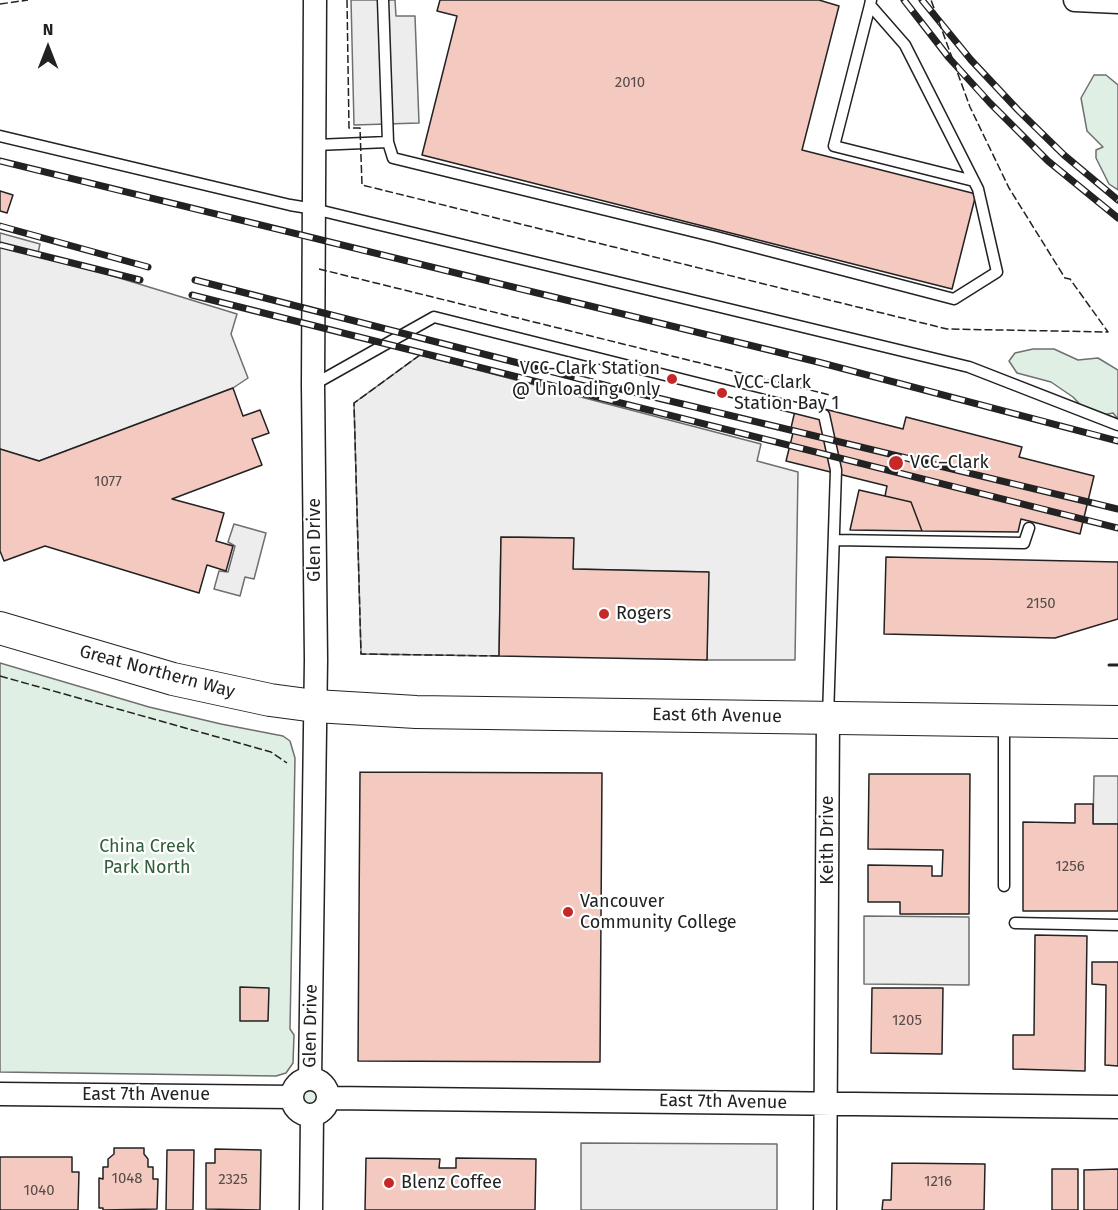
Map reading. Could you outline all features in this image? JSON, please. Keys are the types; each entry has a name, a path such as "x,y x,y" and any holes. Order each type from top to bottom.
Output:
{"main road":[{"name":"Great Northern Way","path":"0,628 173,679 277,702 315,706"},
{"name":"East 6th Avenue","path":"315,706 416,712 1118,722"}],"street":[{"name":"Glen Drive","path":"310,1079 315,706 313,385 315,0"},
{"path":"1075,0 1118,2"},
{"name":"Keith Drive","path":"825,1210 828,717"},
{"path":"310,1079 316,1080 325,1087 329,1098 322,1111 312,1115 300,1113 292,1097 293,1091 300,1083 310,1079"},
{"name":"East 7th Avenue","path":"0,1094 292,1097"},
{"name":"East 7th Avenue","path":"329,1098 1118,1107"},
{"path":"311,1210 312,1115"}],"lane":[{"path":"383,0 388,142 393,158 716,237 954,299 997,272 978,189 905,45 870,2"},
{"path":"870,2 834,146 974,181"},
{"path":"0,136 314,209 969,367 1118,425"},
{"path":"316,145 388,142"},
{"name":"Keith Drive","path":"313,385 434,317 824,415 836,470 828,717"},
{"path":"834,540 1024,543 1029,528"},
{"path":"1004,720 1004,886"},
{"path":"1015,923 1118,925"}],"green space":[{"path":"1094,75 1106,75 1118,85 1118,190 1109,184 1096,158 1096,150 1103,147 1087,131 1081,98"},
{"path":"1033,349 1054,349 1078,360 1098,358 1118,370 1118,419 1113,413 1092,417 1073,397 1051,382 1017,373 1009,361 1015,353"},
{"name":"China Creek Park North","path":"0,663 149,707 283,736 290,741 295,758 290,1029 294,1035 293,1063 286,1073 276,1076 0,1072"},
{"path":"311,1084 321,1088 325,1098 321,1108 311,1112 301,1108 297,1098 301,1088"}],"shaded area":[{"path":"351,0 395,0 396,16 415,16 419,123 354,125"},
{"path":"0,233 40,244 38,253 237,314 231,334 248,378 233,388 39,461 0,449"},
{"path":"420,355 761,444 757,461 798,472 795,660 707,660 708,572 573,569 573,538 501,537 499,656 361,654 354,403"},
{"path":"234,524 266,533 254,579 245,577 240,596 214,589 219,571 228,572 235,546 228,542"},
{"path":"1094,776 1118,776 1118,824 1093,824"},
{"path":"864,916 969,917 969,985 864,984"},
{"path":"581,1143 777,1144 777,1210 581,1210"}],"building":[{"path":"440,0 819,0 839,6 802,150 976,194 952,289 422,155 457,16 437,11"},
{"path":"0,191 13,195 7,213 0,211"},
{"path":"233,388 243,416 260,410 269,433 252,439 262,465 172,499 224,513 216,541 233,546 226,571 207,565 199,593 45,546 4,561 0,551 0,449 39,461"},
{"path":"797,402 903,429 906,417 1022,447 1019,457 1094,476 1080,534 1021,519 1018,532 922,531 911,502 885,496 887,486 786,461 794,429 791,428"},
{"path":"859,490 911,502 922,531 850,530"},
{"name":"Rogers","path":"501,537 574,538 573,569 709,572 707,660 499,656"},
{"path":"886,557 1118,562 1118,619 1055,638 884,634"},
{"path":"360,772 602,773 600,1062 358,1061"},
{"path":"869,774 970,774 969,914 900,914 900,902 868,902 868,865 932,866 932,876 942,876 943,850 868,849"},
{"path":"1075,804 1093,804 1093,824 1118,824 1118,911 1023,911 1023,822 1075,823"},
{"path":"1035,935 1087,936 1085,1071 1013,1069 1013,1035 1034,1035"},
{"path":"1092,962 1118,962 1118,1066 1105,1065 1106,985 1092,984"},
{"path":"240,987 269,988 268,1021 240,1021"},
{"path":"872,988 943,988 942,1054 871,1053"},
{"path":"114,1148 144,1148 148,1167 153,1167 153,1179 158,1179 157,1209 103,1210 99,1208 99,1178 103,1179 103,1167 108,1167 108,1159 114,1154"},
{"path":"215,1149 261,1150 260,1210 206,1209 206,1163 215,1163"},
{"path":"167,1150 194,1150 193,1210 166,1210"},
{"path":"0,1157 72,1157 72,1172 79,1172 78,1210 0,1210"},
{"path":"366,1158 440,1159 439,1168 456,1168 456,1158 536,1159 535,1210 365,1210"},
{"path":"892,1163 985,1164 984,1210 882,1210 883,1200 891,1200"},
{"path":"1052,1169 1078,1169 1078,1210 1052,1210"},
{"path":"1118,1169 1118,1210 1084,1210 1084,1170"}],"railway":[{"path":"904,0 949,58 990,103 1048,161 1118,218"},
{"path":"922,0 971,60 1018,110 1064,155 1118,200"},
{"path":"0,161 818,362 1118,441"},
{"path":"0,226 148,267"},
{"path":"0,245 140,280"},
{"path":"195,280 608,386 1118,509"},
{"path":"192,295 1118,528"}],"fence":[{"path":"0,4 28,0"},
{"path":"347,0 349,128 360,128 362,185 947,329 1108,332 1070,279 1065,278 1009,188 970,107 931,0"},
{"path":"319,269 830,395"},
{"path":"420,355 354,403 361,654 499,656"},
{"path":"0,676 271,752 287,763"}],"wall":[{"path":"1109,665 1118,665"}],"place":[{"name":"VCC-Clark Station @ Unloading Only","path":"672,379"},
{"name":"VCC-Clark Station Bay 1","path":"722,393"},
{"name":"VCC–Clark","path":"896,463"},
{"name":"Rogers","path":"604,614"},
{"name":"Vancouver Community College","path":"568,912"},
{"name":"Blenz Coffee","path":"389,1183"}]}
